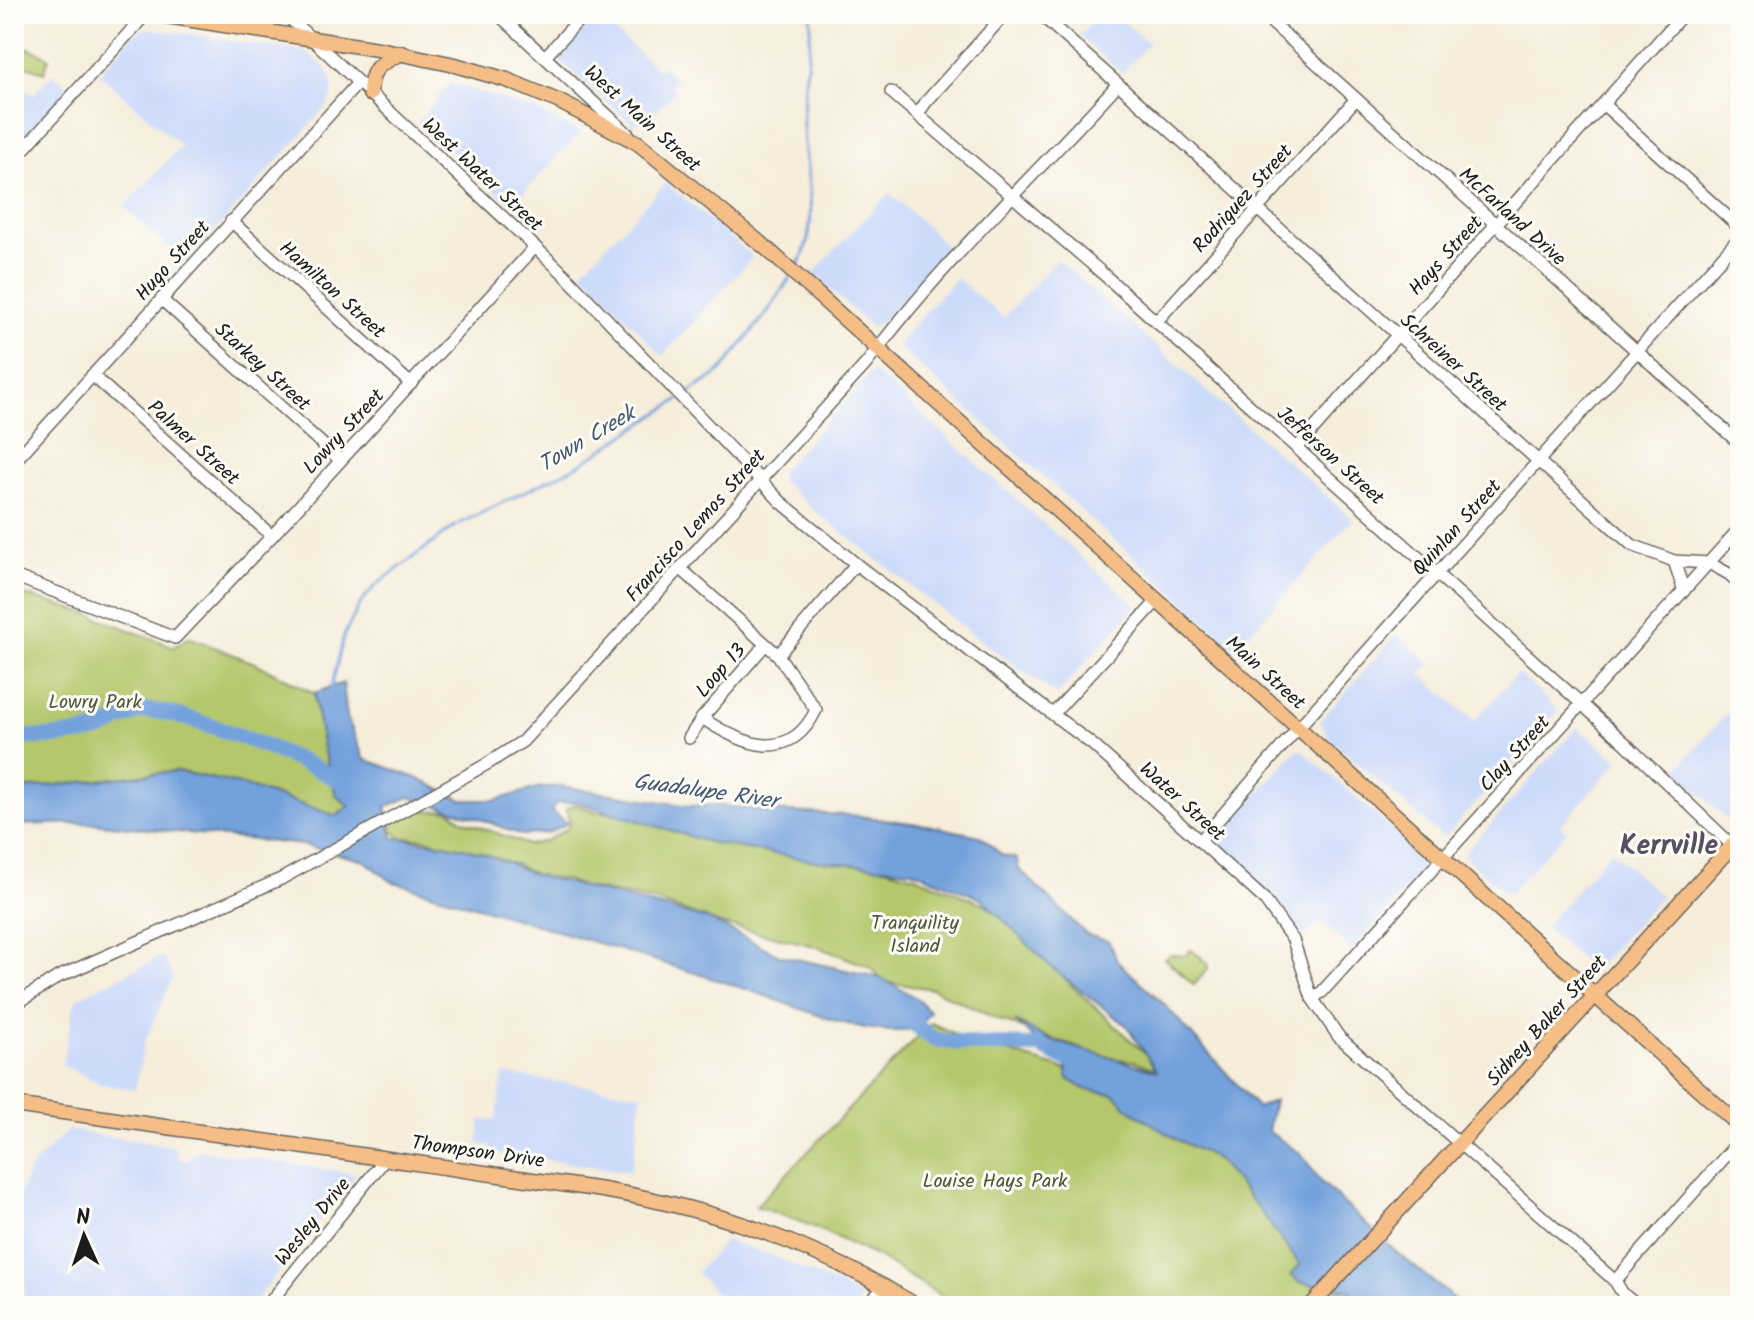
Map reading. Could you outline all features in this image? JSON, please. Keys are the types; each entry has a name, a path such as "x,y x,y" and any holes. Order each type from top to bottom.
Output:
{"main road":[{"path":"154,14 401,53 507,80 560,102 638,143"},
{"path":"364,88 378,66 401,53"},
{"name":"West Main Street","path":"638,143 766,248"},
{"name":"Main Street","path":"766,248 1740,1126"},
{"name":"Sidney Baker Street","path":"1311,1306 1737,845"},
{"name":"Thompson Drive","path":"14,1105 603,1190 681,1205 766,1231 819,1253 917,1306"}],"street":[{"path":"14,160 146,14"},
{"name":"West Water Street","path":"285,14 564,274 651,366"},
{"name":"West Main Street","path":"498,14 638,143"},
{"path":"545,57 584,14"},
{"path":"918,114 1005,14"},
{"name":"Schreiner Street","path":"1040,14 1632,545 1674,561 1709,563"},
{"name":"McFarland Drive","path":"1262,14 1740,444"},
{"name":"Hays Street","path":"1297,448 1683,14"},
{"name":"Francisco Lemos Street","path":"14,1005 58,977 281,879 523,741 760,481 1012,196 1118,84"},
{"name":"Hugo Street","path":"14,462 231,221 364,88"},
{"name":"Jefferson Street","path":"891,92 1156,322 1737,845"},
{"name":"Rodriguez Street","path":"1156,322 1356,99"},
{"path":"1604,105 1740,228"},
{"name":"Hamilton Street","path":"231,221 411,384"},
{"name":"Quinlan Street","path":"1200,841 1740,237"},
{"name":"Lowry Street","path":"14,576 175,638 535,247"},
{"name":"Starkey Street","path":"161,299 340,460"},
{"name":"Water Street","path":"651,366 781,502 856,564 1054,713 1264,899 1293,940 1312,998 1339,1037 1615,1281 1623,1294 1638,1306"},
{"name":"Palmer Street","path":"92,375 272,536"},
{"name":"Clay Street","path":"1312,998 1322,992 1740,528"},
{"path":"1674,561 1684,591"},
{"path":"1709,563 1740,584"},
{"path":"680,568 778,655 856,564"},
{"path":"1054,713 1157,601"},
{"name":"Loop 13","path":"689,738 702,718 765,645"},
{"name":"Loop 13","path":"702,718 737,740 754,745 782,743 797,735 816,710 778,655"},
{"path":"1615,1281 1740,1140"},
{"name":"Wesley Drive","path":"267,1306 386,1158"},
{"path":"866,1306 884,1287"}],"shaded area":[{"path":"595,14 658,69 662,66 676,79 671,86 676,91 653,115 633,125 556,57"},
{"path":"1099,14 1115,14 1149,43 1122,73 1079,36"},
{"path":"150,28 306,52 326,68 333,91 329,104 186,263 124,207 181,146 99,74 133,35"},
{"path":"52,74 70,87 14,149 14,78 33,95"},
{"path":"450,83 536,110 581,133 512,205 417,123"},
{"path":"666,183 753,257 662,356 582,271"},
{"path":"889,193 948,249 881,323 871,327 813,273"},
{"path":"1057,259 1353,519 1236,649 896,345 956,278 1004,318"},
{"path":"873,371 1136,606 1057,695 997,653 816,512 781,481 781,471"},
{"path":"1397,634 1430,663 1421,674 1474,721 1518,673 1559,711 1444,838 1329,738 1320,721"},
{"path":"1740,699 1740,811 1730,822 1675,771"},
{"path":"1577,727 1619,761 1560,826 1566,832 1508,895 1463,855"},
{"path":"1297,750 1302,750 1429,863 1352,950 1321,921 1303,937 1276,899 1216,844 1216,837"},
{"path":"1611,851 1662,896 1596,968 1590,968 1544,927"},
{"path":"162,956 173,977 145,1041 135,1090 101,1084 62,1065 76,999"},
{"path":"503,1074 642,1094 631,1172 490,1152 491,1146 478,1144 481,1119 496,1121"},
{"path":"68,1130 175,1147 179,1159 185,1161 199,1150 357,1174 251,1306 23,1306 25,1280 14,1251 14,1207 31,1167"},
{"path":"726,1240 777,1257 858,1295 861,1300 856,1306 730,1306 696,1273"}],"green space":[{"path":"29,48 49,58 44,72 26,66 14,75 14,53"},
{"name":"Lowry Park","path":"14,592 86,613 174,647 189,637 257,664 314,693 323,748 336,795 349,806 337,816 243,785 176,771 14,790"},
{"name":"Tranquility Island","path":"577,805 598,812 615,812 870,864 915,876 985,904 1016,929 1071,985 1158,1065 1157,1070 1134,1061 1107,1058 999,1020 933,989 885,982 868,966 815,946 721,924 656,901 584,887 564,879 542,878 515,864 421,838 402,838 392,831 393,819 416,806 428,811 449,810 462,820 528,845 545,841 568,828 570,823 566,808"},
{"path":"1191,950 1202,961 1207,961 1208,969 1194,985 1165,959 1169,955 1186,955"},
{"name":"Louise Hays Park","path":"931,1023 968,1040 1132,1090 1215,1158 1365,1306 958,1306 878,1257 812,1226 756,1206"}],"water":[{"path":"343,683 347,717 364,759 417,778 462,800 496,800 537,788 560,786 689,806 715,805 851,815 980,836 1002,855 1017,859 1018,868 1087,935 1109,941 1117,961 1164,1004 1258,1108 1274,1100 1268,1131 1301,1154 1322,1183 1395,1251 1463,1306 1365,1306 1349,1290 1299,1282 1291,1275 1300,1265 1256,1205 1216,1158 1176,1139 1129,1109 1114,1094 1087,1090 1068,1079 1066,1066 1015,1021 1050,1040 1157,1071 1127,1026 1052,968 981,898 911,870 809,860 708,842 577,802 556,803 551,811 568,823 548,833 522,835 409,797 386,807 393,838 480,852 529,873 708,919 779,955 881,978 916,998 930,1012 913,1028 890,1031 832,1020 696,973 391,881 365,861 303,845 92,823 14,825 14,790 176,771 243,785 337,816 349,806 336,795 323,748 314,693"}],"waterway":[{"name":"Town Creek","path":"795,270 804,253 811,218 803,125 811,14"},
{"name":"Town Creek","path":"686,395 721,371 769,310 791,276"},
{"name":"Town Creek","path":"331,689 344,635 360,604 375,586 455,526 577,466 680,399"},
{"name":"Guadalupe River","path":"14,736 79,734 105,728 137,712 160,712 246,739 308,765 347,786"},
{"name":"Guadalupe River","path":"901,1014 935,1040 1040,1046 1066,1059"}],"district":[{"name":"Kerrville","path":"1669,844"}]}
